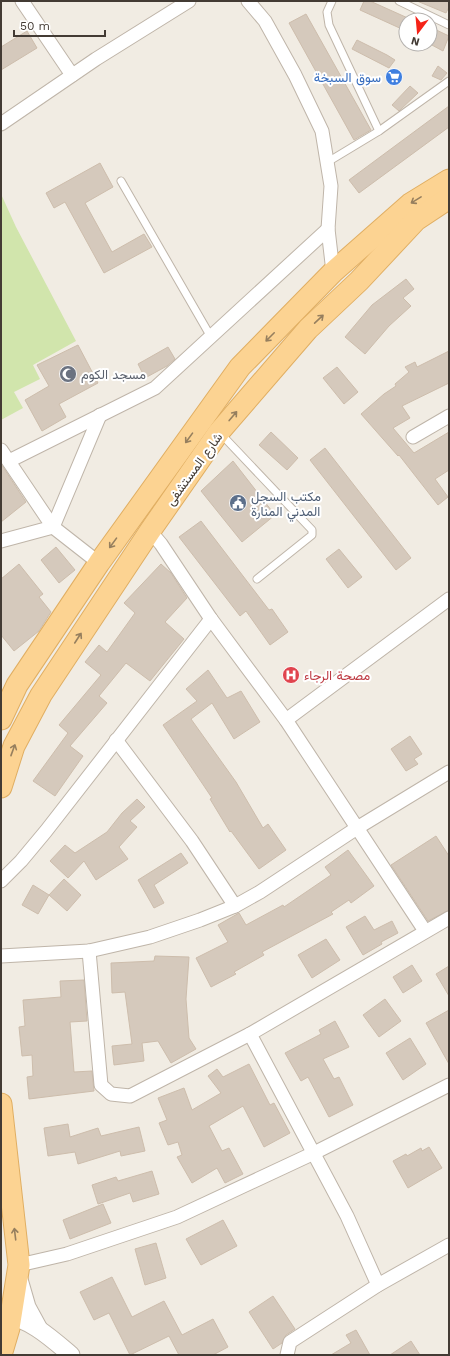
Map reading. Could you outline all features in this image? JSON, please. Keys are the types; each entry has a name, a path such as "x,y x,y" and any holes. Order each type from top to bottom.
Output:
{"main road":[{"name":"شارع المستشفى","path":"1,719 17,685 99,563 240,367 333,272 410,204 449,180"},
{"name":"شارع المستشفى","path":"1,787 14,746 41,695 150,531 220,432 308,329 359,281 416,220 449,198"},
{"path":"1,1104 18,1270 5,1321 1,1355"}],"street":[{"path":"22,1 72,75"},
{"path":"1,124 72,75 189,1"},
{"path":"248,1 265,21 304,92 322,131 326,164 331,186 328,229 333,272"},
{"path":"8,461 155,388 328,229"},
{"path":"53,527 100,416"},
{"path":"413,437 449,416"},
{"path":"1,450 53,527 99,563"},
{"path":"1,541 53,527"},
{"path":"150,531 161,544 211,619 286,720 425,932"},
{"path":"286,720 449,599"},
{"path":"1,880 21,862 46,831 211,619"},
{"path":"116,740 192,841 235,906"},
{"path":"1,956 88,951 150,937 235,906 260,892 356,828 449,772"},
{"path":"88,951 101,1085 111,1094 130,1096 250,1034 449,918"},
{"path":"250,1034 347,1216 378,1285"},
{"path":"71,1355 39,1329 27,1307 18,1270 177,1217 314,1153 449,1085"},
{"path":"287,1355 290,1342 378,1285 449,1245"},
{"path":"5,1321 39,1329"}],"lane":[{"path":"332,1 327,12 329,25 379,131"},
{"path":"399,1 449,25"},
{"path":"326,164 379,131 449,81"},
{"path":"121,181 211,337"},
{"path":"220,432 312,530 312,535 257,579"}],"green space":[{"path":"1,194 16,227 76,341 33,365 40,379 14,392 23,408 1,420"}],"building":[{"path":"364,1 370,1 398,14 398,27 360,10"},
{"path":"417,1 449,1 449,7 446,13"},
{"path":"306,14 371,130 354,140 289,23"},
{"path":"27,31 37,48 1,70 1,47"},
{"path":"438,31 449,36 443,51 438,48"},
{"path":"357,40 395,60 389,68 352,49"},
{"path":"438,66 447,73 441,80 432,76"},
{"path":"410,86 418,93 399,111 392,105"},
{"path":"449,106 449,127 359,193 349,180"},
{"path":"100,163 113,187 85,203 112,252 144,234 152,247 104,273 65,202 54,208 46,193"},
{"path":"406,279 414,289 403,298 411,306 389,326 365,354 345,337 372,305"},
{"name":"مسجد الكوم","path":"78,345 98,383 59,404 66,417 42,431 25,400 49,386 37,365"},
{"path":"168,347 175,359 167,366 145,378 138,364"},
{"path":"449,351 449,383 402,406 410,418 393,428 414,453 449,432 449,470 435,479 448,497 438,505 399,455 398,456 361,414 384,394 396,386 395,384 409,372 405,367 415,362 417,367"},
{"path":"337,367 358,392 344,404 323,378"},
{"path":"271,432 298,458 287,470 259,445"},
{"path":"325,448 411,558 396,570 310,460"},
{"name":"مكتب السجل المدني المنارة","path":"233,461 275,515 242,542 201,491"},
{"path":"1,464 26,502 1,522"},
{"path":"201,521 269,610 272,609 288,632 270,645 246,611 240,616 179,537"},
{"path":"56,547 75,570 59,583 41,560"},
{"path":"339,549 362,577 348,588 326,559"},
{"path":"19,564 43,594 39,597 51,612 39,631 14,651 1,635 1,579"},
{"path":"161,564 171,573 187,598 165,622 184,639 150,681 126,663 99,696 107,703 70,746 83,756 55,796 33,781 68,733 59,725 101,675 85,662 99,645 107,652 135,613 124,603"},
{"path":"208,670 227,698 241,691 260,722 234,739 212,703 191,719 236,782 263,828 268,824 286,850 259,869 231,831 230,832 210,799 212,798 163,725 197,701 186,689"},
{"path":"410,736 422,754 414,759 418,764 406,771 391,749"},
{"path":"137,799 145,807 130,821 137,827 119,847 128,859 96,880 84,861 68,878 50,861 65,845 75,853 107,832 122,813"},
{"path":"436,836 449,856 449,910 428,921 391,865"},
{"path":"348,850 374,886 351,903 349,900 331,912 333,914 262,952 264,955 234,972 236,974 211,987 196,958 228,942 218,925 239,913 246,925 283,905 284,907 331,875 325,867"},
{"path":"181,853 188,863 154,885 164,903 154,908 138,880"},
{"path":"64,879 81,895 67,911 49,895"},
{"path":"33,885 49,895 38,914 22,905"},
{"path":"365,916 374,930 392,921 398,933 381,942 382,944 363,955 346,927"},
{"path":"326,939 340,960 312,978 298,955"},
{"path":"155,956 189,957 186,999 189,1038 196,1049 171,1063 158,1041 142,1043 144,1061 114,1065 112,1046 132,1044 125,992 112,993 111,963 154,961"},
{"path":"412,965 422,981 403,993 393,977"},
{"path":"449,966 449,996 436,974"},
{"path":"84,980 87,1021 70,1022 74,1072 92,1071 94,1091 29,1099 27,1077 33,1076 32,1055 22,1056 19,1027 25,1026 23,1000 61,997 60,981"},
{"path":"385,999 401,1021 379,1037 363,1015"},
{"path":"449,1010 449,1064 426,1023"},
{"path":"335,1021 349,1047 323,1059 334,1079 339,1077 353,1105 329,1117 308,1077 301,1081 285,1053 321,1034 319,1030"},
{"path":"410,1038 426,1064 403,1080 386,1053"},
{"path":"249,1064 270,1105 274,1103 290,1133 264,1147 243,1106 209,1126 222,1151 229,1148 243,1174 225,1183 217,1168 192,1183 177,1157 182,1155 178,1142 168,1145 159,1123 167,1120 158,1098 184,1088 192,1110 221,1093 208,1076 217,1069 223,1077"},
{"path":"68,1124 70,1137 98,1128 101,1136 139,1127 145,1151 121,1156 120,1151 78,1164 75,1152 48,1156 44,1128"},
{"path":"429,1147 442,1168 408,1188 393,1161 406,1154 407,1156 421,1148 422,1151"},
{"path":"152,1171 159,1194 133,1202 130,1193 98,1204 92,1185 116,1177 118,1181"},
{"path":"103,1204 111,1223 70,1239 63,1220"},
{"path":"223,1220 237,1246 201,1265 186,1239"},
{"path":"156,1243 166,1278 145,1285 135,1249"},
{"path":"112,1277 132,1317 164,1301 182,1335 213,1319 228,1347 213,1355 179,1355 169,1336 130,1355 109,1313 94,1320 80,1292"},
{"path":"273,1296 295,1329 286,1335 282,1343 273,1349 249,1312"},
{"path":"356,1330 370,1355 331,1355 351,1343 346,1335"},
{"path":"411,1341 420,1355 390,1355"}],"place":[{"name":"سوق السبخة","path":"394,77"},
{"name":"مسجد الكوم","path":"68,374"},
{"name":"مكتب السجل المدني المنارة","path":"238,503"},
{"name":"مصحة الرجاء","path":"291,675"}]}
